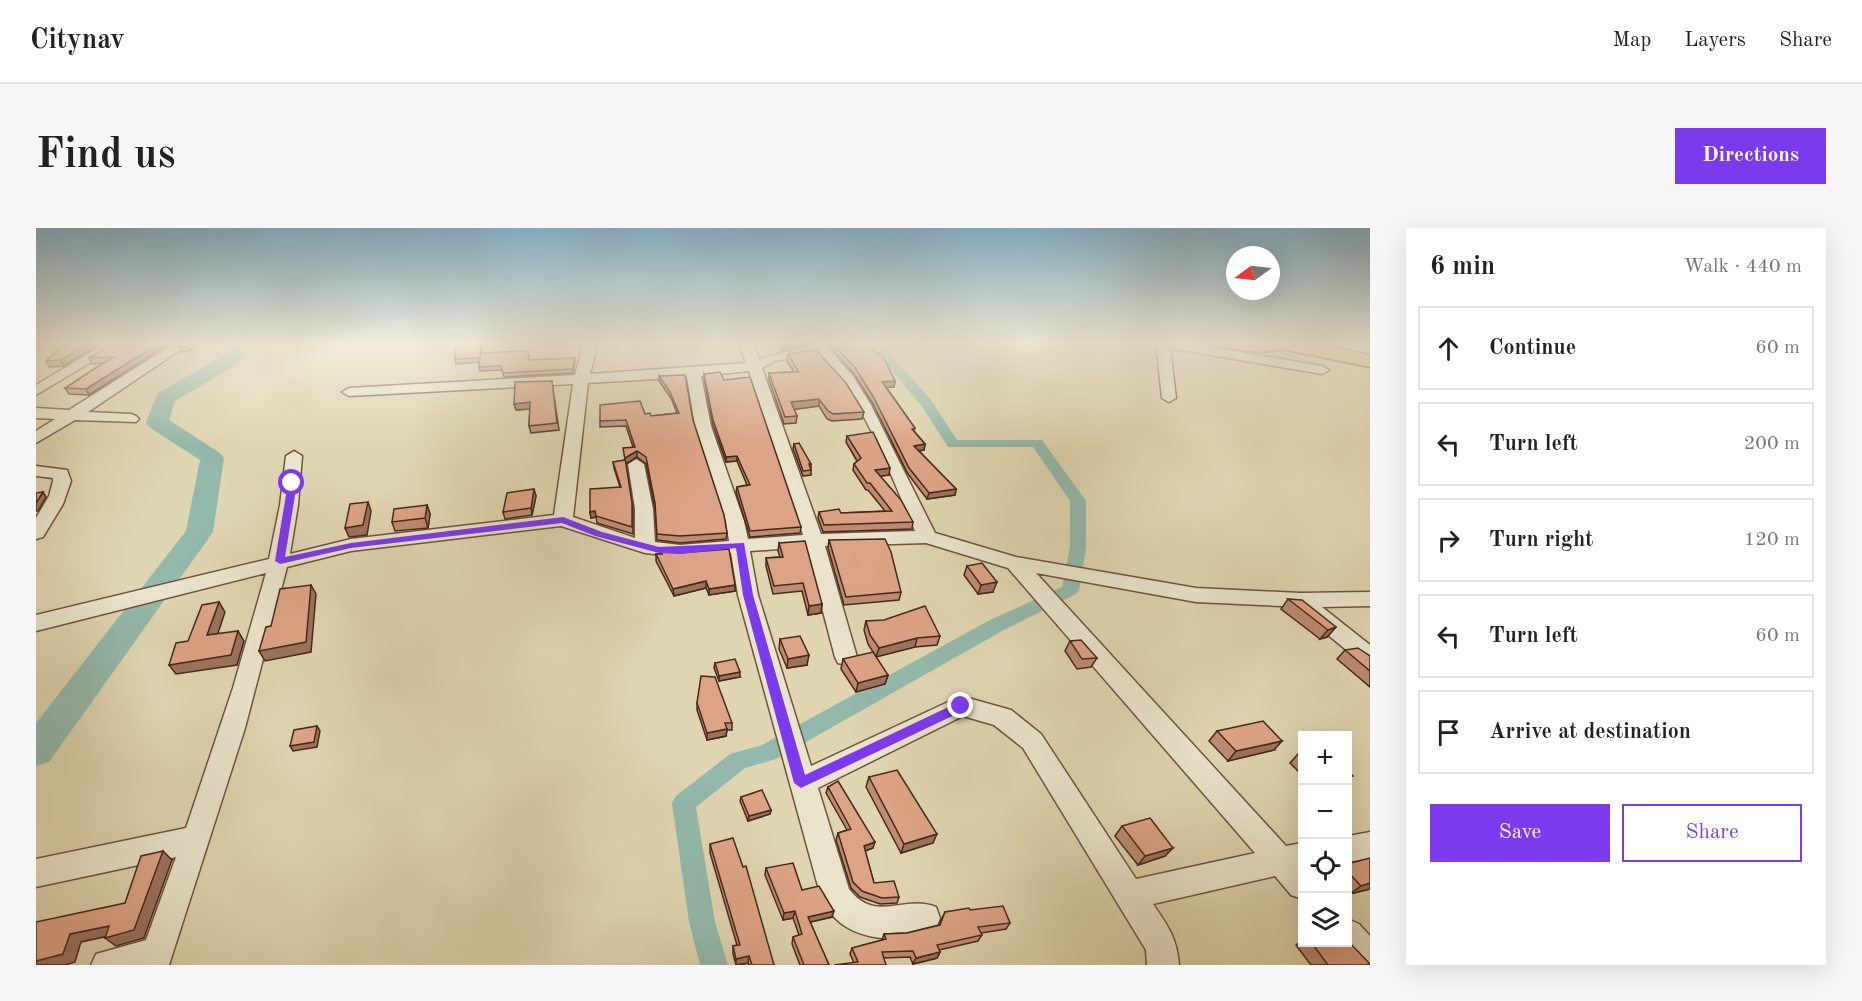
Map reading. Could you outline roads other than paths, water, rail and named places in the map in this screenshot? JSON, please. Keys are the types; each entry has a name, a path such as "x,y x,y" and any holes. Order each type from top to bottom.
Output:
{"street":[{"path":"36,391 60,376"},
{"path":"36,438 132,376"},
{"path":"563,520 581,376"},
{"path":"349,392 638,376"},
{"path":"694,376 703,426 740,545 748,595 836,897 844,912 857,919 872,922 925,918"},
{"path":"758,376 814,540 846,657"},
{"path":"845,376 868,415 927,537"},
{"path":"1166,376 1168,398"},
{"path":"36,413 131,419"},
{"path":"107,965 155,959 230,741 280,561 294,456"},
{"path":"636,464 644,509 645,547"},
{"path":"36,471 61,474 63,479 60,490 36,533"},
{"path":"36,623 351,545 563,520 645,547 680,551 814,540 927,537 1015,563 1196,595 1300,600 1370,599"},
{"path":"1015,563 1291,858 1298,875"},
{"path":"1300,600 1370,657"},
{"path":"801,783 961,706 1002,717 1032,741 1162,946 1163,965"},
{"path":"36,873 196,839"},
{"path":"1352,848 1370,845"},
{"path":"1130,894 1291,858"},
{"path":"1352,940 1370,959"}],"waterway":[{"path":"36,751 199,532 212,458 157,422 166,398 203,376"},
{"path":"714,965 702,922 684,803 738,761 768,752 995,626 1070,590 1078,548 1078,501 1037,443 953,444 926,403 903,376"}]}
